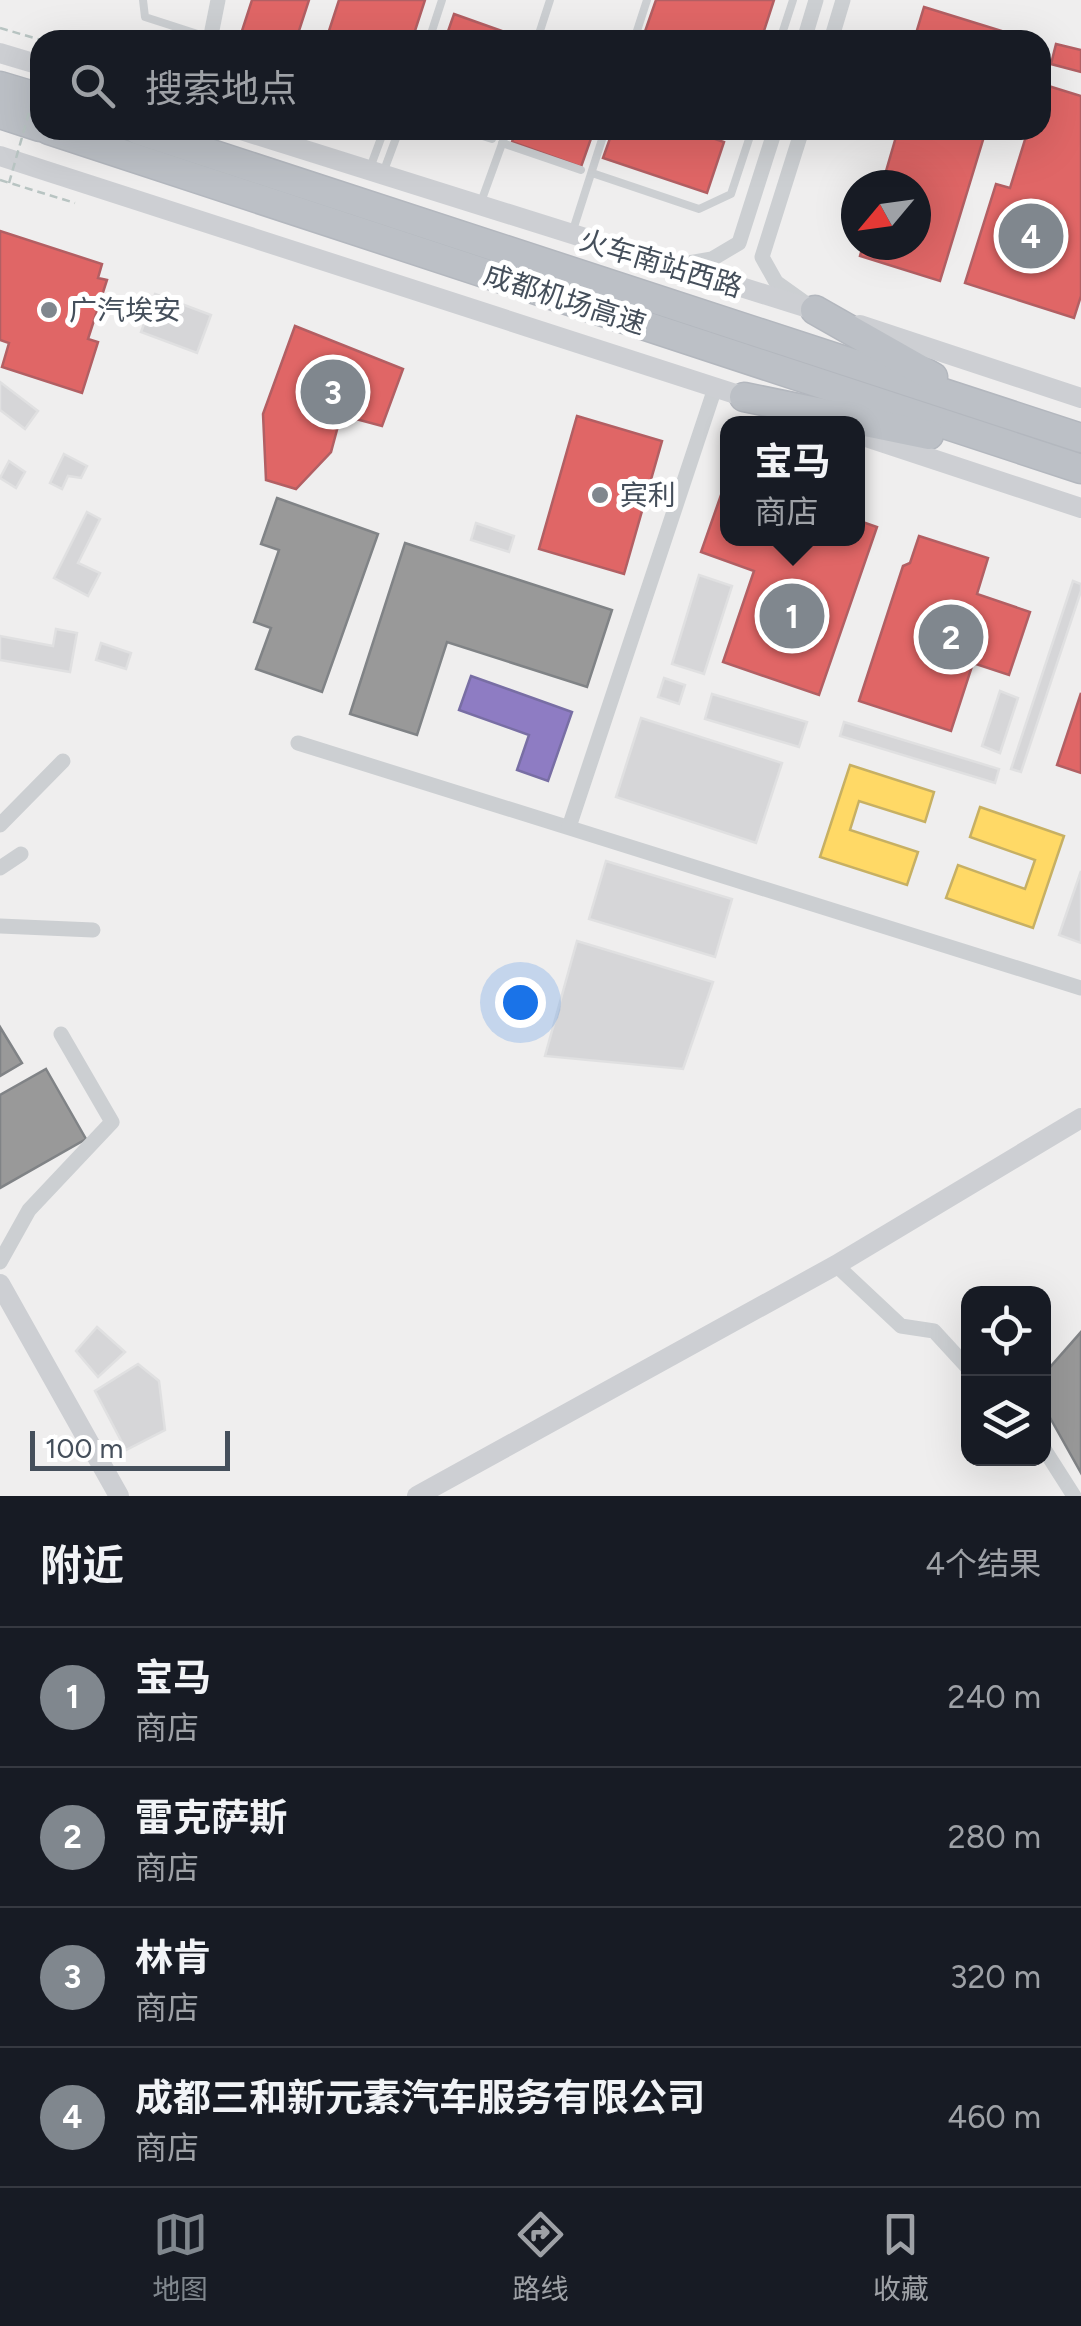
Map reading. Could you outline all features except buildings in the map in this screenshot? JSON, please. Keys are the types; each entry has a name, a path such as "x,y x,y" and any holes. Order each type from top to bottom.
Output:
{"highway":[{"path":"0,86 30,95"},
{"path":"0,114 30,124"},
{"name":"成都机场高速","path":"79,140 1070,465"},
{"name":"成都机场高速","path":"169,140 1081,438"},
{"path":"815,310 986,407"},
{"path":"744,397 835,416"},
{"path":"865,422 1070,465"}],"main road":[{"path":"0,52 30,62"},
{"name":"火车南站西路","path":"272,140 1081,398"},
{"path":"0,156 801,416"},
{"path":"865,437 1081,508"},
{"path":"417,1496 836,1265 1081,1118"},
{"path":"0,1284 119,1496"}],"street":[{"path":"212,30 218,0"},
{"path":"807,30 816,0"},
{"path":"834,30 844,0"},
{"path":"669,267 712,259 739,243 772,140"},
{"path":"799,140 762,257 776,282 815,310"},
{"path":"568,827 715,388"},
{"path":"298,743 1081,988"},
{"path":"0,825 62,761"},
{"path":"0,868 21,854"},
{"path":"0,926 93,930"},
{"path":"0,1262 28,1210 112,1122 61,1034"},
{"path":"836,1265 902,1326 934,1331 961,1360"},
{"path":"1051,1460 1074,1496"}],"lane":[{"path":"143,0 145,17 183,30"},
{"path":"433,30 442,0"},
{"path":"540,30 550,0"},
{"path":"637,30 647,0"},
{"path":"783,30 793,0"},
{"path":"376,173 382,140"},
{"path":"376,173 394,140"},
{"path":"479,206 503,140"},
{"path":"571,236 603,140"},
{"path":"592,173 699,209 732,194 749,140"},
{"path":"502,143 582,170"}],"path":[{"path":"0,28 30,37"},
{"path":"9,183 30,109"},
{"path":"0,180 75,204"}],"place":[{"name":"成都三和新元素汽车服务有限公司","path":"1031,236"},
{"name":"广汽埃安","path":"49,310"},
{"name":"林肯","path":"333,392"},
{"name":"宾利","path":"600,495"},
{"name":"宝马","path":"792,616"},
{"name":"雷克萨斯","path":"951,637"}]}
